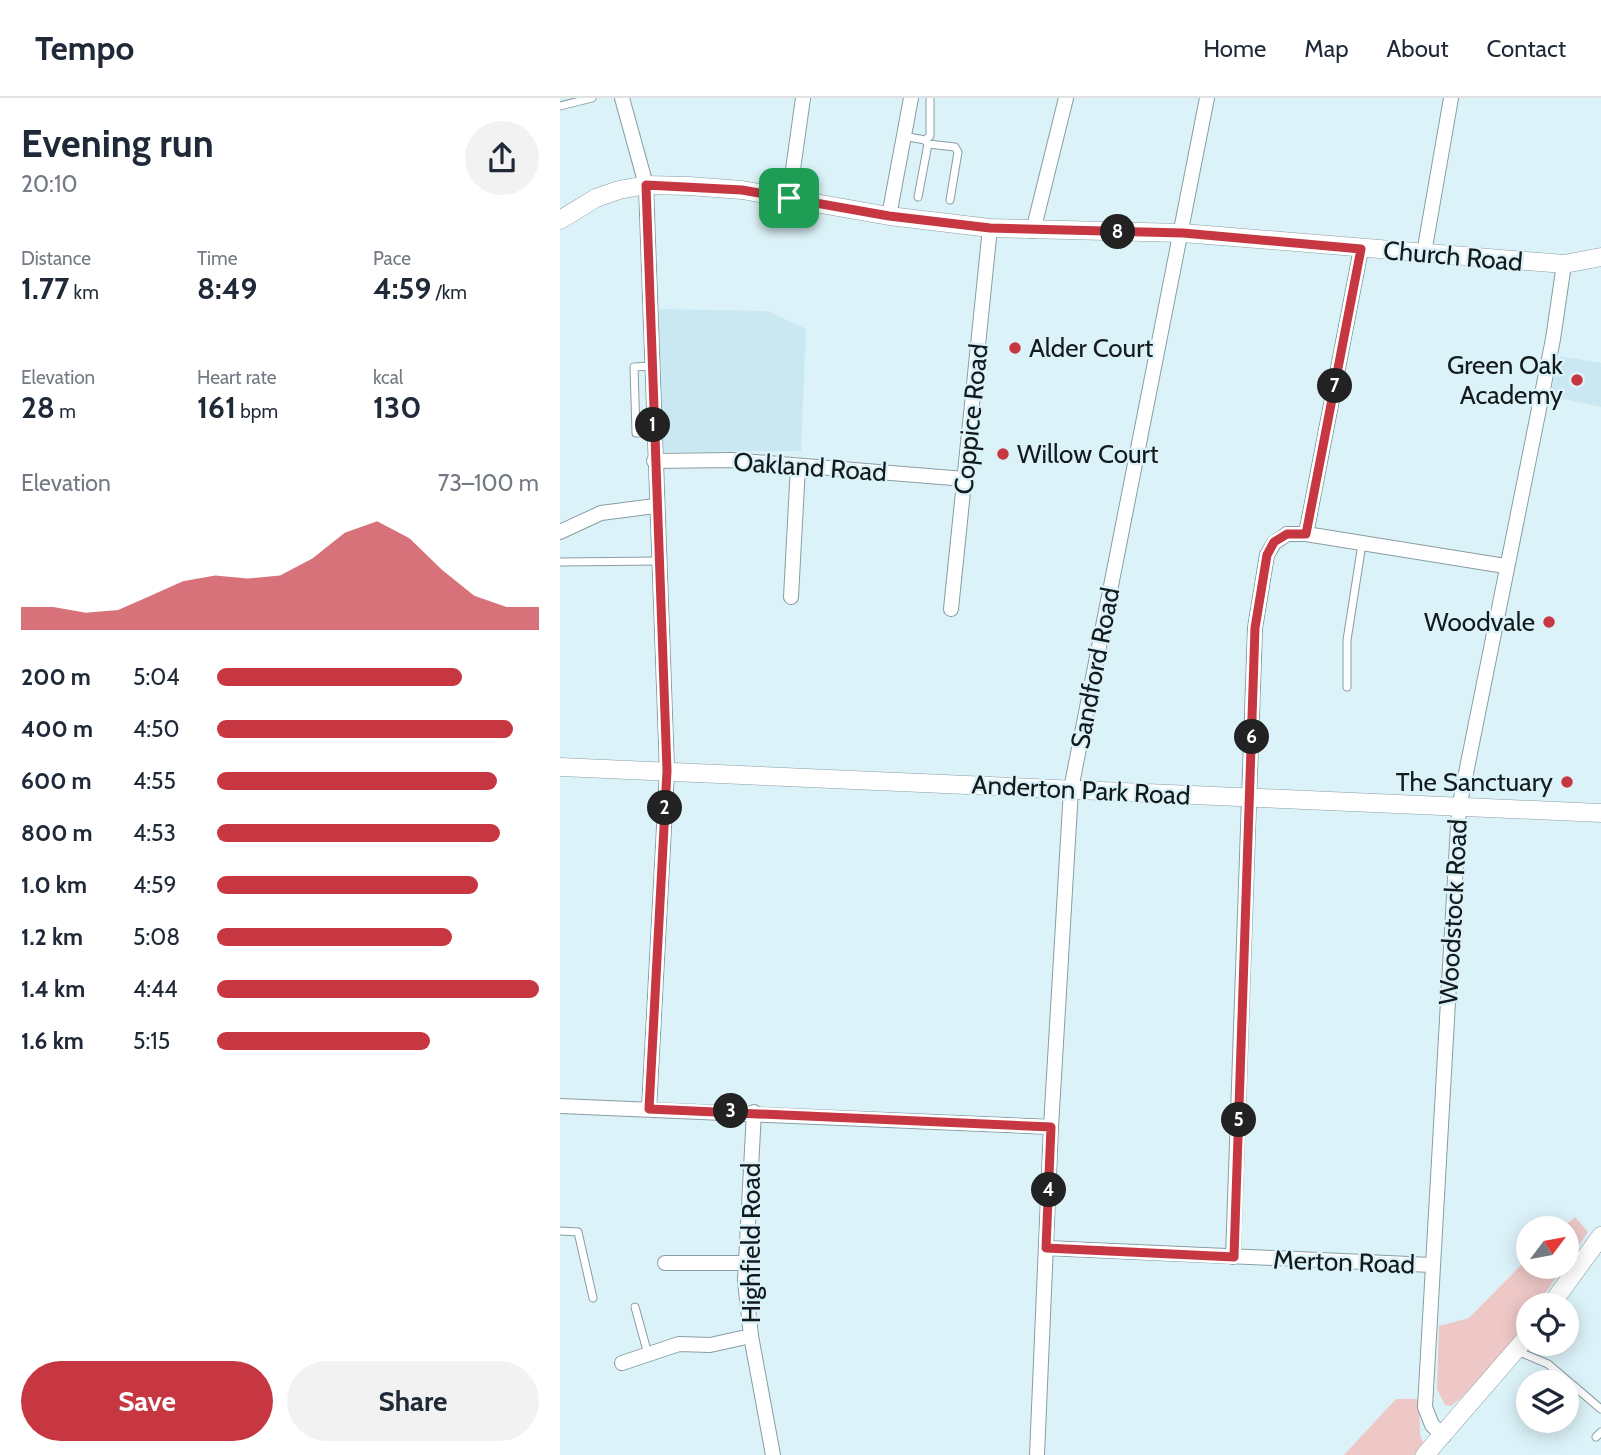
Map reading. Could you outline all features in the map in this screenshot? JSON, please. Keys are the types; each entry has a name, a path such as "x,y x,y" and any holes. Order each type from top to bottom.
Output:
{"street":[{"path":"622,98 646,185 655,506 667,771 649,1109"},
{"path":"789,198 803,98"},
{"path":"889,216 911,98"},
{"path":"1033,231 1066,98"},
{"name":"Sandford Road","path":"1038,1455 1051,1127 1071,789 1208,98"},
{"path":"1424,253 1451,98"},
{"name":"Church Road","path":"560,220 596,198 646,185 742,190 889,216 990,228 1183,233 1564,264 1601,257"},
{"name":"Coppice Road","path":"951,609 990,228"},
{"path":"1306,534 1361,249"},
{"name":"Woodstock Road","path":"1444,1436 1432,1425 1425,1407 1459,808 1505,566 1553,339 1564,264"},
{"name":"Oakland Road","path":"654,461 731,460 965,479"},
{"path":"791,597 799,466"},
{"path":"560,532 601,513 655,506"},
{"path":"1234,1257 1255,628 1264,565 1270,548 1280,538 1294,533 1505,566"},
{"name":"Anderton Park Road","path":"560,767 1071,789 1251,800 1601,813"},
{"path":"560,1106 754,1112 1051,1127"},
{"name":"Highfield Road","path":"754,1112 746,1263 751,1336 773,1455"},
{"path":"1559,1293 1601,1236"},
{"name":"Merton Road","path":"1046,1248 1432,1265"},
{"path":"665,1263 746,1263"},
{"path":"622,1363 679,1344 710,1345 751,1336"},
{"path":"1425,1455 1516,1352"}],"lane":[{"path":"560,106 592,98"},
{"path":"918,197 930,136 930,98"},
{"path":"902,136 955,147 958,152 950,200"},
{"path":"1347,687 1348,640 1362,544"},
{"path":"560,562 658,561"},
{"path":"560,1231 578,1232 593,1298"},
{"path":"635,1307 648,1354"},
{"path":"1529,1356 1548,1364 1601,1409"}],"shaded area":[{"path":"658,309 768,311 806,329 801,451 664,452"},
{"name":"Green Oak Academy","path":"1560,356 1601,363 1601,407 1550,396"},
{"path":"1579,1222 1588,1232 1579,1245"},
{"path":"1516,1270 1516,1279 1555,1279 1545,1293 1516,1293 1516,1336 1512,1343 1460,1399 1451,1406 1445,1405 1437,1389 1439,1326 1469,1318"},
{"path":"1396,1399 1419,1399 1420,1435 1424,1445 1414,1455 1344,1455"}],"place":[{"name":"Alder Court","path":"1015,348"},
{"name":"Green Oak Academy","path":"1577,380"},
{"name":"Willow Court","path":"1003,454"},
{"name":"Woodvale","path":"1549,622"},
{"name":"The Sanctuary","path":"1567,782"}],"route":[{"path":"646,185 742,190 789,198 889,216 990,228 1183,233 1361,249 1306,534 1287,534 1270,548 1264,565 1255,628 1234,1257 1046,1248 1051,1127 649,1109 667,771 655,506 646,185"}]}
